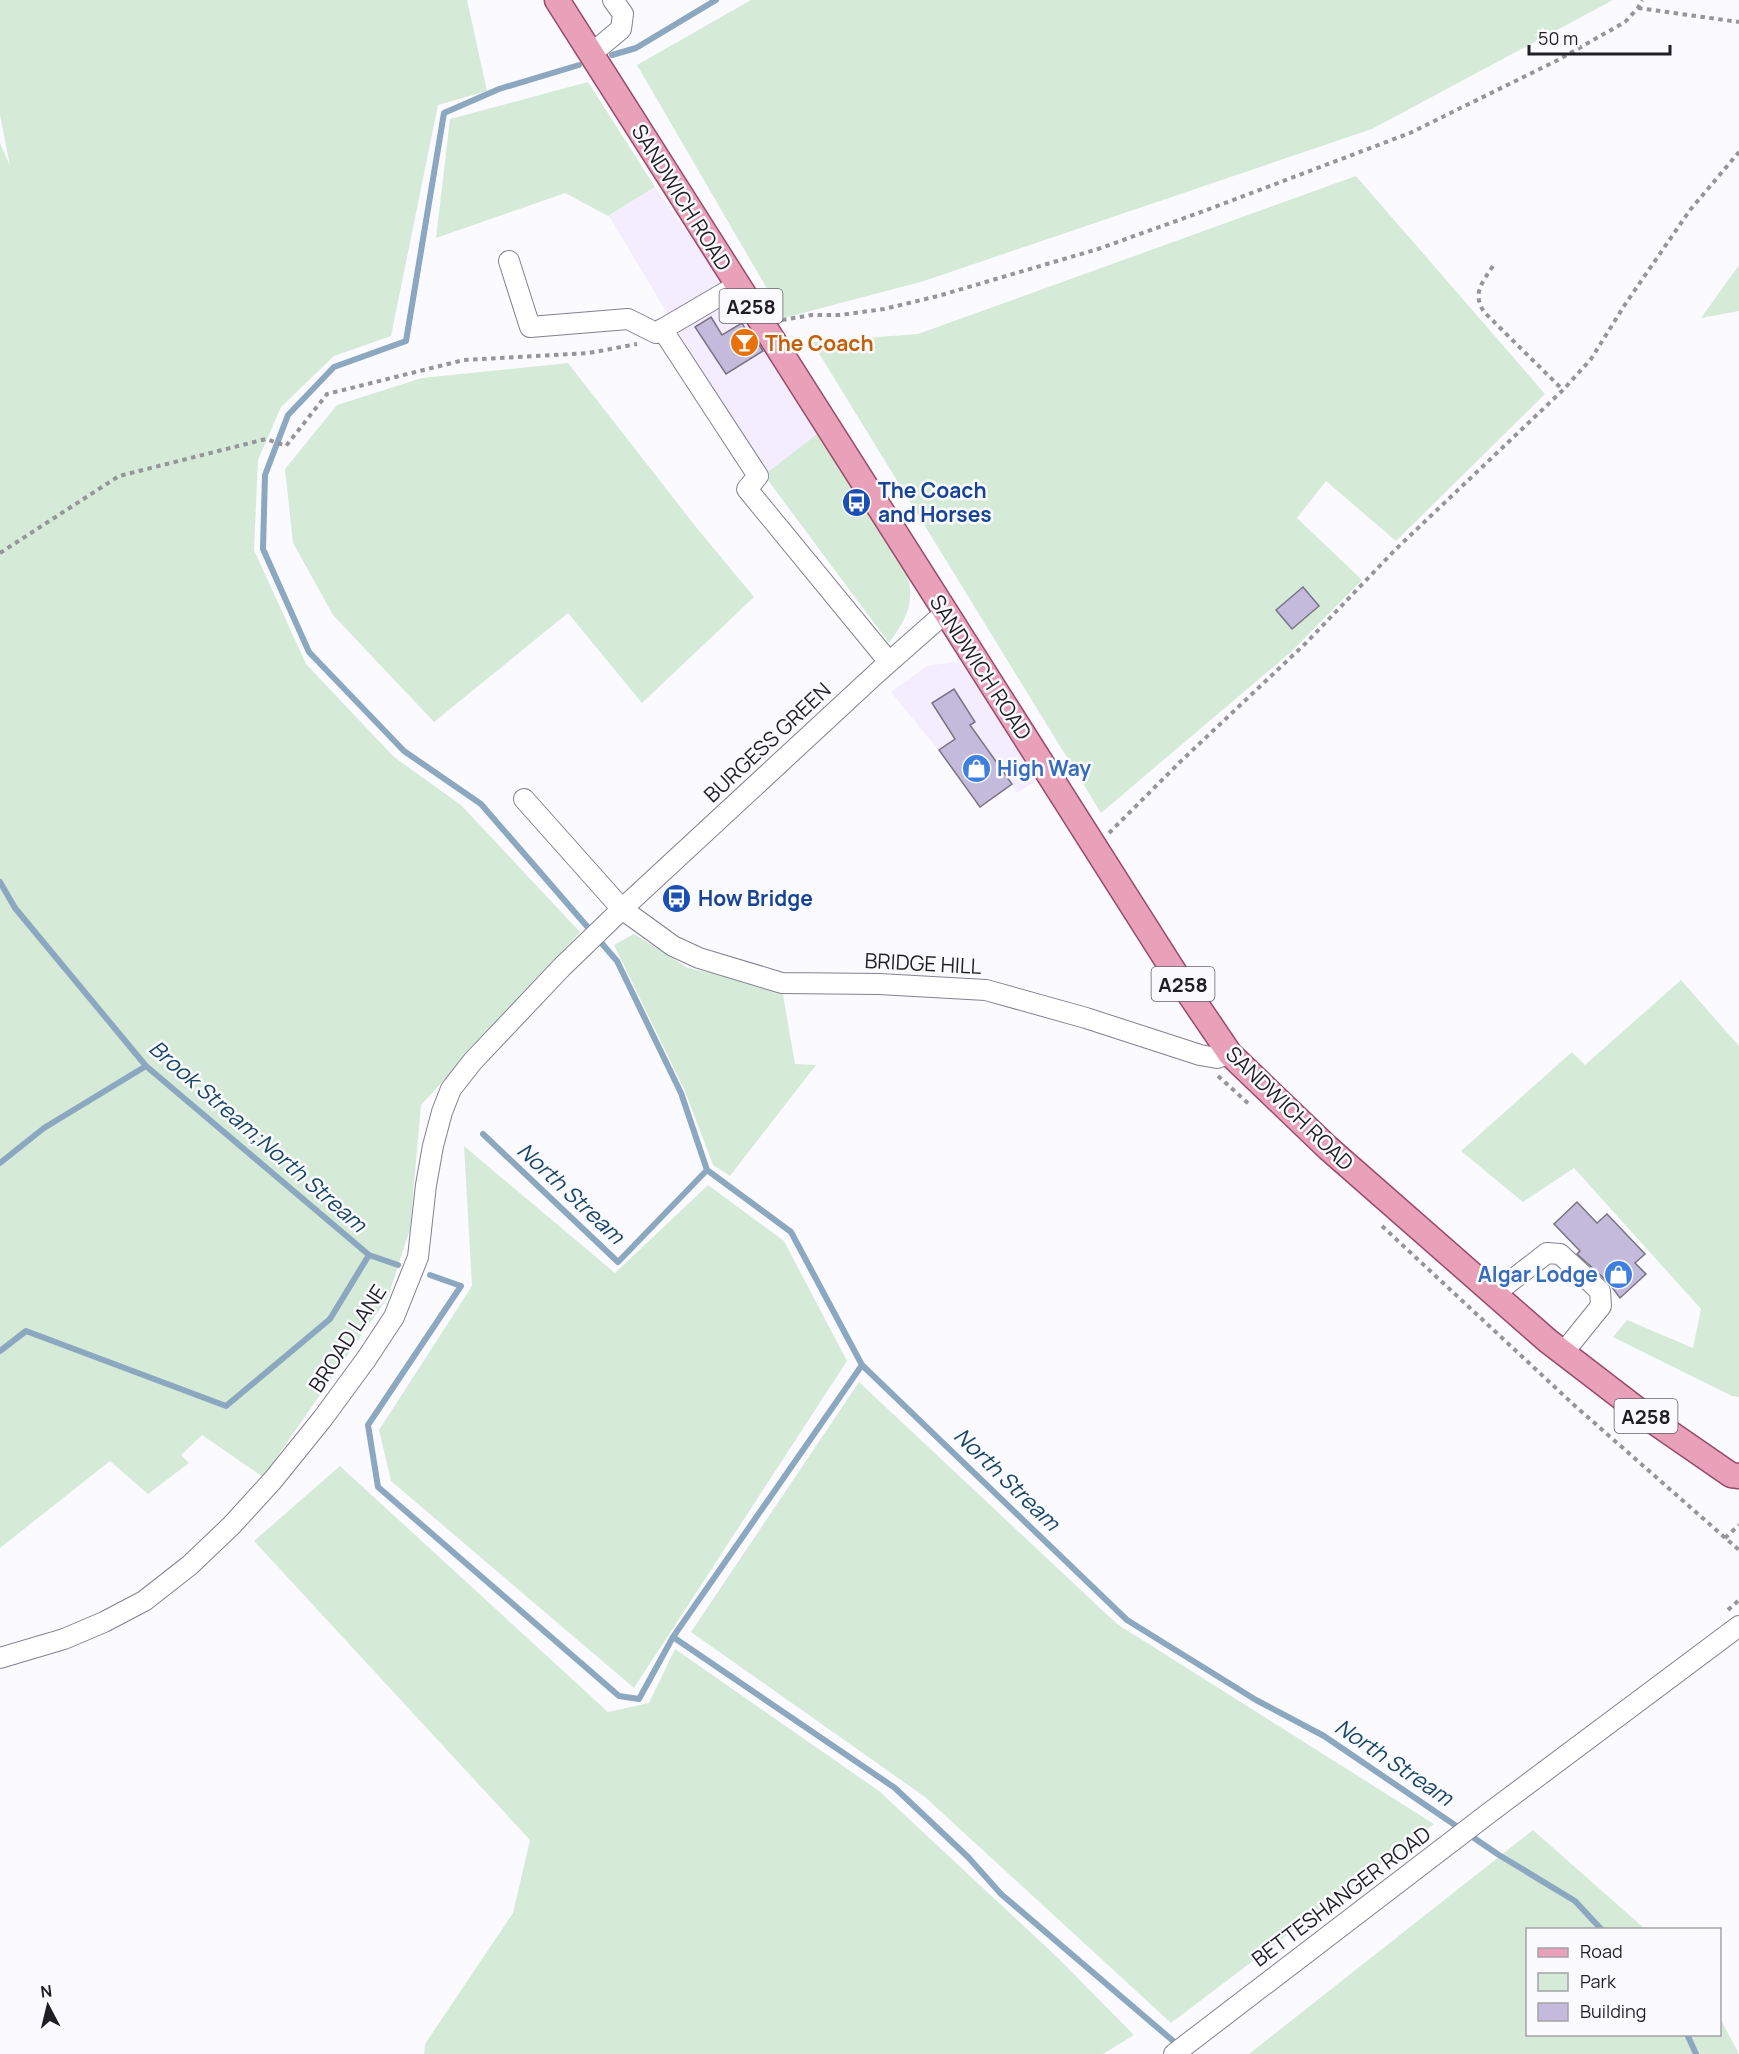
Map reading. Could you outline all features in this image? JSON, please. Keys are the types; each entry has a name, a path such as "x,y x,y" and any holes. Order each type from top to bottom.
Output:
{"main road":[{"name":"SANDWICH ROAD","path":"557,0 1173,970 1230,1054 1311,1132 1563,1353 1647,1417 1736,1479"}],"street":[{"path":"591,54 621,29 623,14 613,0"},
{"path":"509,261 530,327 628,319 659,331 758,477 747,489 889,662"},
{"path":"659,331 738,285"},
{"name":"BURGESS GREEN","path":"622,909 946,612"},
{"name":"BRIDGE HILL","path":"524,800 622,909 673,946 699,958 782,983 879,984 986,990 1086,1018 1200,1055 1217,1058 1230,1054"},
{"name":"BROAD LANE","path":"0,1658 64,1639 104,1622 144,1601 190,1565 232,1525 273,1480 367,1358 394,1317 418,1257 433,1146 451,1089 473,1060 500,1031 622,909"},
{"path":"1494,1294 1547,1253 1560,1254 1600,1291 1601,1306 1563,1353"},
{"name":"BETTESHANGER ROAD","path":"1174,2054 1489,1813 1739,1626"}],"path":[{"path":"765,329 784,318 840,315 884,309 938,296 1098,249 1204,212 1410,133 1558,60 1625,22 1642,0"},
{"path":"1638,8 1739,22"},
{"path":"1096,846 1180,762 1306,643 1396,549 1563,390 1591,359 1626,303 1690,210 1739,152"},
{"path":"1493,266 1478,294 1478,303 1484,312 1563,390"},
{"path":"0,553 119,476 266,439 286,446 327,394 464,360 589,353 639,344 659,331"},
{"path":"1200,1055 1225,1083 1251,1106"},
{"path":"1379,1223 1574,1405 1739,1550"},
{"path":"1725,1538 1739,1525"}],"shaded area":[{"path":"655,187 725,286 821,431 764,475 609,216"},
{"path":"954,662 980,672 1045,774 1017,793 1012,784 980,807 936,747 891,692 927,666"}],"green space":[{"path":"0,0 467,0 487,91 438,105 391,336 334,356 281,407 258,460 254,550 306,664 394,757 461,805 580,932 421,1105 410,1229 388,1297 263,1477 202,1435 181,1455 189,1463 148,1494 110,1461 0,1548 0,143 10,166 0,115"},
{"path":"751,0 1613,0 1372,129 924,281 784,318 637,65"},
{"path":"588,82 655,187 608,216 565,193 436,238 450,119"},
{"path":"1356,176 1545,394 1396,541 1326,481 1297,518 1362,580 1292,651 1101,813 812,342 918,334"},
{"path":"1739,265 1739,311 1701,318"},
{"path":"568,363 696,527 754,597 642,703 568,613 434,722 333,615 293,543 285,469 337,405 422,378"},
{"path":"821,431 904,568 908,579 910,599 908,608 901,625 889,643 764,475"},
{"path":"634,934 688,968 782,989 795,1064 816,1065 730,1176 713,1165 685,1091 614,945"},
{"path":"1681,980 1739,1046 1739,1397 1732,1396 1613,1337 1627,1320 1693,1348 1701,1309 1574,1168 1523,1202 1461,1151 1572,1052 1585,1065"},
{"path":"464,1146 615,1273 708,1185 784,1241 847,1361 634,1688 391,1481 379,1430 472,1286"},
{"path":"859,1382 1117,1624 1434,1824 1171,2023 925,1797 691,1632"},
{"path":"340,1466 608,1712 649,1703 675,1649 879,1791 1059,1959 1134,2035 1103,2054 424,2054 425,2044 513,1913 530,1840 254,1541"},
{"path":"1533,1830 1644,1928 1526,1928 1526,2036 1721,2036 1721,2020 1739,2054 1249,2054"}],"building":[{"name":"The Coach","path":"711,317 722,335 742,323 751,339 754,337 763,351 726,374 695,327"},
{"path":"1303,587 1319,606 1292,629 1276,610"},
{"name":"High Way","path":"954,689 975,722 970,725 1012,784 980,807 939,750 955,739 932,703"},
{"path":"1577,1202 1597,1223 1607,1214 1645,1254 1635,1263 1646,1274 1620,1298 1608,1282 1577,1254 1580,1251 1554,1224"}],"waterway":[{"path":"612,55 636,48 716,0"},
{"path":"579,65 499,89 444,113 406,341 334,367 288,415 265,475 263,549 309,652 404,751 481,804 617,961 681,1093 707,1170"},
{"name":"Brook Stream;North Stream","path":"0,882 15,908 146,1066 369,1255 330,1319 226,1406 26,1331 0,1351"},
{"path":"0,1163 44,1128 146,1066"},
{"name":"North Stream","path":"483,1134 618,1262 707,1170"},
{"name":"North Stream","path":"707,1170 791,1232 862,1365 1127,1620 1256,1700 1324,1736 1499,1855 1575,1901 1600,1928"},
{"path":"369,1255 398,1265"},
{"path":"430,1275 461,1286 368,1425 378,1487 619,1696 639,1699 673,1637"},
{"path":"862,1365 673,1637 895,1788 968,1857 1001,1894 1179,2046"},
{"name":"North Stream","path":"1688,2036 1696,2054"}],"place":[{"name":"The Coach","path":"744,343"},
{"name":"The Coach and Horses","path":"857,502"},
{"name":"High Way","path":"976,768"},
{"name":"How Bridge","path":"677,898"},
{"name":"Algar Lodge","path":"1619,1274"}]}
